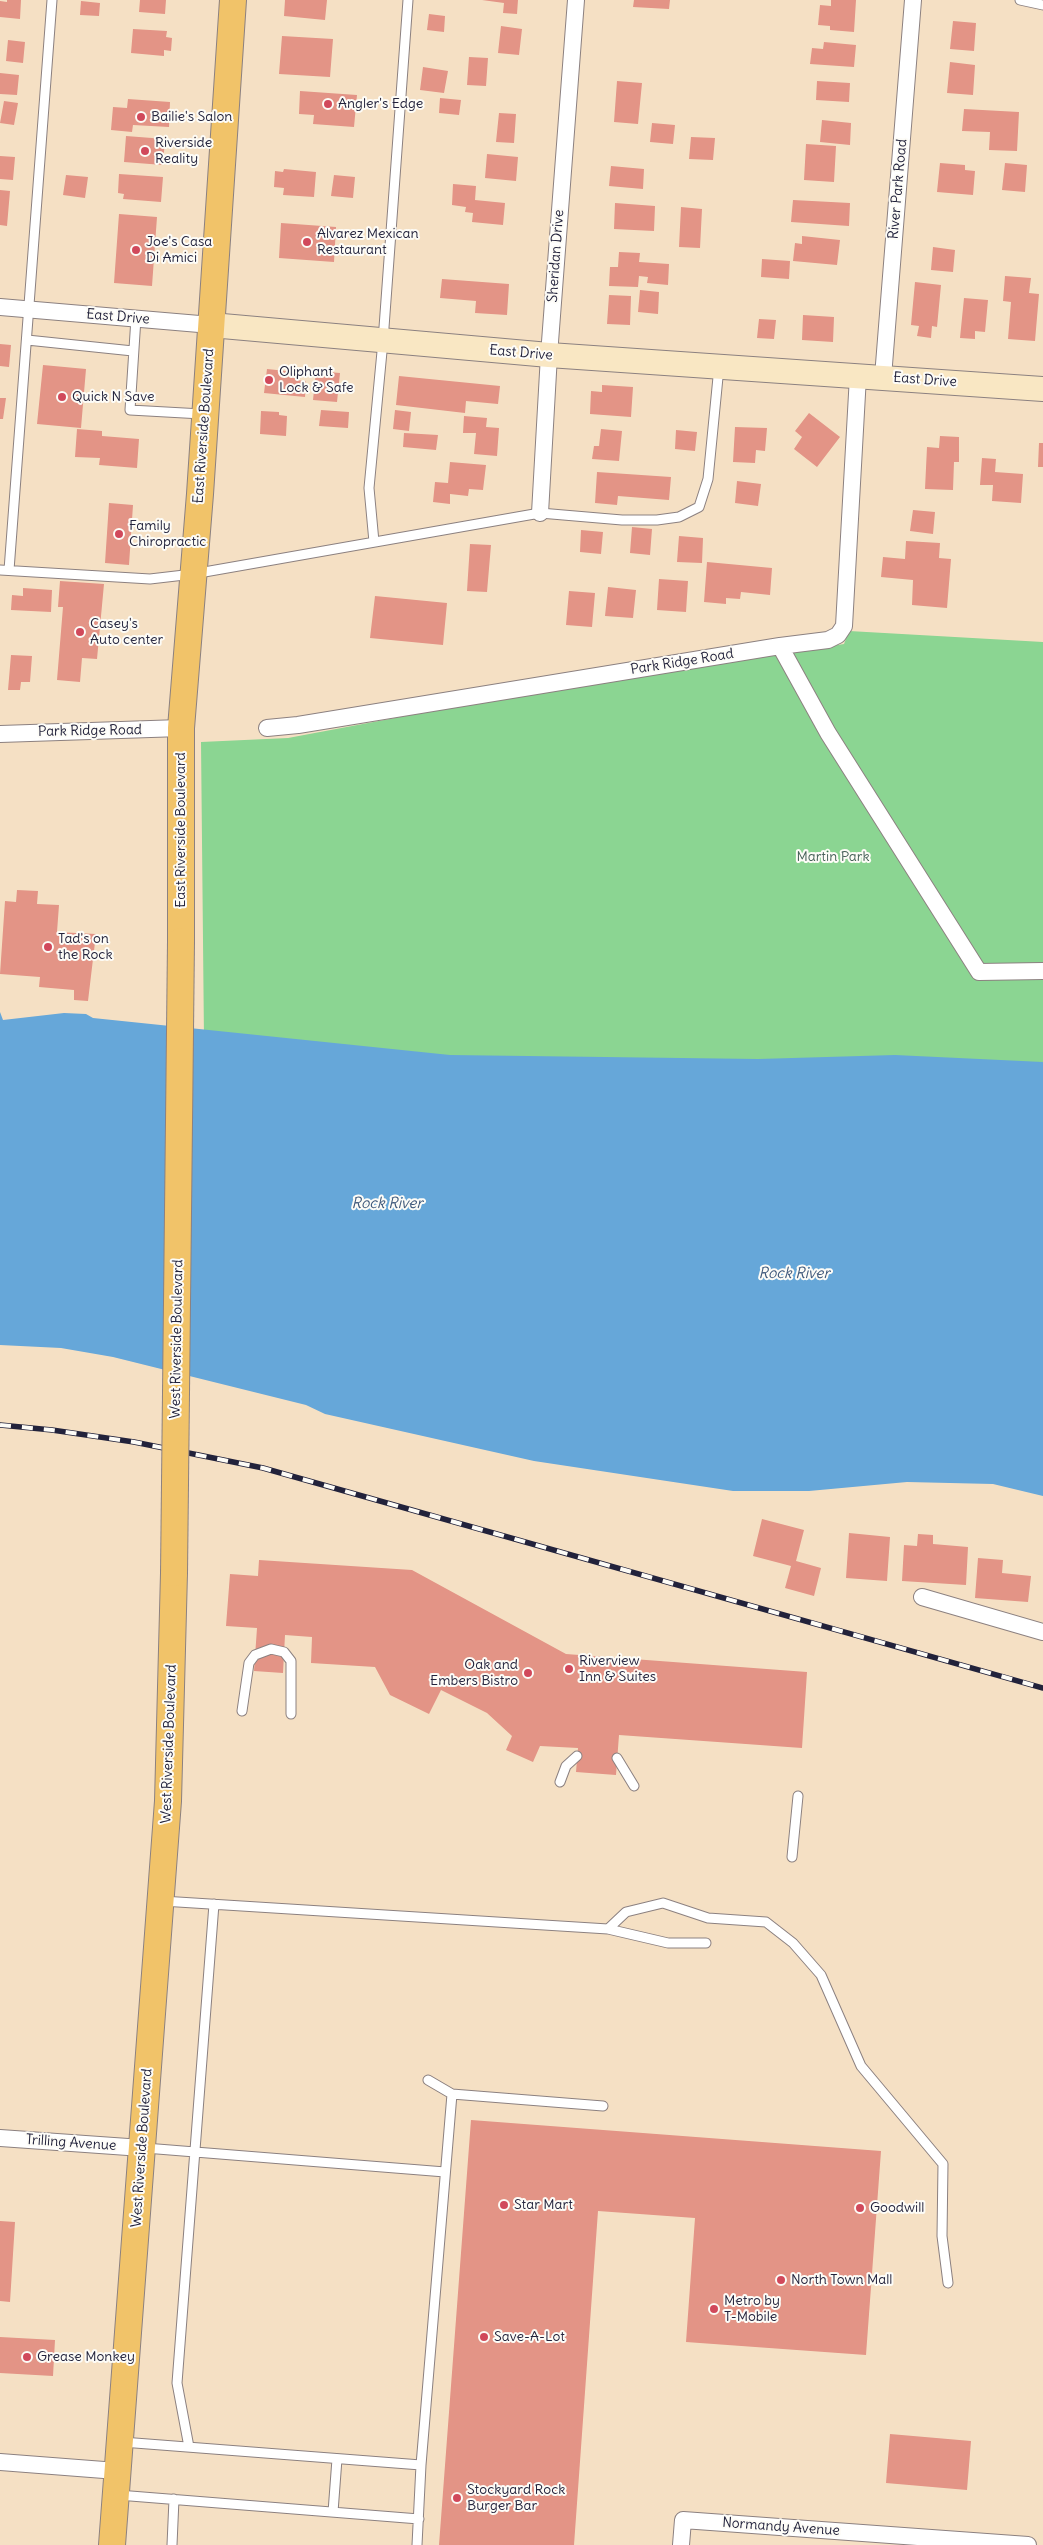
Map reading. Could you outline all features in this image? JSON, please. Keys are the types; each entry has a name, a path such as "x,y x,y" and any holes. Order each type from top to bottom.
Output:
{"main road":[{"name":"East Riverside Boulevard","path":"181,941 180,728 205,414 233,0"},
{"name":"West Riverside Boulevard","path":"112,2545 168,1801 174,1574 181,941"}],"street":[{"name":"Sheridan Drive","path":"540,513 549,355 576,0"},
{"name":"River Park Road","path":"882,377 913,0"},
{"name":"East Drive","path":"0,307 549,355 1043,389"},
{"name":"Park Ridge Road","path":"267,728 298,725 780,646 828,640 838,635 844,626 858,376"},
{"path":"780,646 828,733 979,972 1043,971"},
{"name":"Park Ridge Road","path":"0,734 180,728"},
{"path":"922,1597 1043,1632"},
{"name":"Trilling Avenue","path":"0,2138 142,2148"},
{"path":"0,2462 116,2483"},
{"name":"Normandy Avenue","path":"681,2545 683,2520 1028,2545"}],"lane":[{"path":"52,0 30,309 4,570 150,579 193,574 540,513 622,520 658,520 679,517 699,507 708,479 720,367"},
{"path":"374,542 369,488 383,341 408,0"},
{"path":"1020,0 1043,6"},
{"path":"136,318 130,410 205,414"},
{"path":"27,340 133,351"},
{"path":"242,1711 249,1663 255,1655 271,1649 284,1652 291,1661 292,1714"},
{"path":"560,1782 566,1766 577,1756"},
{"path":"617,1758 634,1786"},
{"path":"792,1857 798,1796"},
{"path":"161,1901 608,1929 668,1943 706,1943"},
{"path":"608,1929 626,1912 663,1902 708,1918 766,1922 793,1943 821,1975 861,2066 943,2164 942,2236 948,2283"},
{"path":"189,2447 177,2383 214,1904"},
{"path":"428,2080 452,2094 603,2106"},
{"path":"417,2545 421,2466 452,2094"},
{"path":"142,2148 446,2172"},
{"path":"120,2442 421,2466"},
{"path":"333,2512 337,2459"},
{"path":"116,2483 174,2499 419,2519"},
{"path":"172,2545 174,2499"}],"green space":[{"name":"Martin Park","path":"849,631 1043,642 1043,1069 601,1068 204,1040 201,742 288,738 507,697 844,644"}],"water":[{"name":"Rock River","path":"0,1012 3,1020 64,1013 86,1014 93,1018 450,1055 758,1059 895,1055 1043,1062 1043,1496 993,1484 907,1482 809,1491 733,1491 534,1461 325,1414 306,1405 113,1357 61,1348 0,1345"}],"building":[{"path":"7,0 21,0 20,19 0,17 0,1 7,2"},
{"path":"140,0 166,0 165,14 139,12"},
{"path":"285,0 327,0 325,20 284,16"},
{"path":"482,0 518,0 517,14 503,13 504,3"},
{"path":"634,0 670,0 669,9 633,7"},
{"path":"831,0 856,0 854,32 830,30 830,26 818,25 820,5 831,6"},
{"path":"81,1 100,3 99,16 80,15"},
{"path":"429,14 445,16 444,32 427,30"},
{"path":"953,21 976,23 974,51 950,49"},
{"path":"501,26 522,29 519,55 498,53"},
{"path":"133,29 167,31 166,37 172,38 171,51 164,50 164,56 131,53"},
{"path":"282,36 333,39 330,77 279,74"},
{"path":"8,40 25,42 23,63 6,61"},
{"path":"824,42 856,45 854,67 810,64 812,48 823,49"},
{"path":"469,57 488,58 486,86 467,85"},
{"path":"950,62 975,65 973,95 947,93"},
{"path":"423,67 448,71 444,93 420,90"},
{"path":"0,73 19,75 17,95 0,94"},
{"path":"617,81 642,83 638,124 614,122"},
{"path":"817,81 850,83 849,102 816,100"},
{"name":"Angler's Edge","path":"300,91 357,95 354,127 313,124 314,115 299,114"},
{"path":"440,98 461,100 459,115 439,113"},
{"name":"Bailie's Salon","path":"128,99 170,102 169,127 133,125 132,132 111,130 113,107 127,108"},
{"path":"4,101 18,103 14,125 0,123"},
{"path":"964,109 1019,112 1017,151 989,150 990,132 962,131"},
{"path":"499,113 516,114 514,143 496,142"},
{"path":"822,120 851,123 850,145 820,142"},
{"path":"652,123 675,125 673,144 650,142"},
{"name":"Riverside Reality","path":"126,136 165,139 163,165 124,162"},
{"path":"691,137 715,138 713,160 689,159"},
{"path":"806,144 836,146 834,182 804,180"},
{"path":"487,154 518,157 516,181 485,178"},
{"path":"0,156 15,157 13,180 0,179"},
{"path":"940,163 965,165 965,170 975,171 973,195 937,192"},
{"path":"1005,163 1027,165 1025,192 1002,190"},
{"path":"611,166 644,169 643,189 609,186"},
{"path":"284,169 316,172 314,197 283,195 284,188 274,187 275,171 283,172"},
{"path":"119,174 163,177 161,202 123,199 124,194 118,193"},
{"path":"66,175 88,177 85,198 63,195"},
{"path":"334,175 355,177 353,198 331,196"},
{"path":"453,184 476,186 475,200 505,203 503,225 472,222 473,213 465,212 466,207 452,205"},
{"path":"0,190 10,191 7,226 0,225"},
{"path":"793,200 850,203 849,226 791,222"},
{"path":"615,203 655,206 654,231 614,229"},
{"path":"681,207 702,209 700,248 679,247"},
{"name":"Joe's Casa Di Amici","path":"119,214 157,217 152,286 114,283"},
{"name":"Alvarez Mexican Restaurant","path":"281,223 336,227 334,262 279,258"},
{"path":"802,236 840,240 837,265 793,261 795,243 802,244"},
{"path":"933,247 955,250 953,272 931,270"},
{"path":"619,252 640,253 639,262 669,264 668,285 647,283 648,277 639,276 638,287 609,286 610,267 618,267"},
{"path":"762,259 790,261 789,279 761,277"},
{"path":"1005,276 1031,278 1029,293 1039,294 1035,341 1008,339 1011,302 1003,301"},
{"path":"442,279 509,284 507,315 475,313 476,301 440,298"},
{"path":"915,282 941,285 937,327 932,326 931,338 917,336 919,326 911,325"},
{"path":"640,290 659,292 658,314 638,312"},
{"path":"609,295 631,296 630,325 607,324"},
{"path":"964,298 988,300 985,332 975,331 975,339 960,338"},
{"path":"803,315 834,317 833,342 802,340"},
{"path":"759,319 776,320 774,339 757,338"},
{"path":"0,344 11,345 9,367 0,366"},
{"name":"Quick N Save","path":"43,365 86,369 81,428 37,424"},
{"path":"267,369 296,372 295,380 306,381 305,397 264,393"},
{"path":"316,371 340,373 337,402 313,400"},
{"path":"399,376 500,386 498,404 466,401 465,413 396,405"},
{"path":"602,385 633,387 631,417 590,414 591,391 602,392"},
{"path":"0,398 6,398 3,419 0,419"},
{"path":"321,410 349,412 348,428 319,426"},
{"path":"395,410 411,412 409,431 393,429"},
{"path":"261,411 279,412 279,415 287,416 286,436 260,434"},
{"path":"809,413 840,437 817,467 794,449 802,437 795,431"},
{"path":"464,416 487,418 486,427 499,428 497,456 474,454 476,433 463,433"},
{"path":"735,427 767,428 765,451 756,450 755,463 733,462"},
{"path":"77,429 102,431 102,436 139,439 137,468 99,465 100,458 75,457"},
{"path":"601,429 622,431 619,461 592,459 594,446 599,446"},
{"path":"676,430 697,432 695,451 675,449"},
{"path":"404,433 438,435 436,450 403,447"},
{"path":"940,436 959,437 959,462 954,462 953,490 925,489 927,447 939,448"},
{"path":"1039,443 1043,443 1043,467 1038,467"},
{"path":"982,458 996,459 995,472 1023,474 1021,503 992,501 993,485 980,485"},
{"path":"450,462 486,465 483,490 469,489 468,496 450,494 450,504 433,502 435,482 448,483"},
{"path":"597,472 671,477 669,500 618,496 617,505 595,503"},
{"path":"737,481 761,484 758,506 735,503"},
{"name":"Family Chiropractic","path":"109,503 133,505 129,565 105,563"},
{"path":"913,510 935,512 933,534 910,531"},
{"path":"632,527 652,529 650,555 630,553"},
{"path":"581,530 603,532 601,554 580,552"},
{"path":"679,536 703,538 702,563 677,562"},
{"path":"906,541 940,543 939,558 951,559 947,608 912,605 913,580 881,577 883,557 905,559"},
{"path":"470,544 491,545 487,592 467,591"},
{"path":"707,562 772,568 770,595 741,592 740,599 726,598 726,604 704,602"},
{"path":"659,579 688,581 686,612 657,610"},
{"name":"Casey's Auto center","path":"60,581 104,584 97,659 82,658 80,682 57,680 63,607 58,607"},
{"path":"608,587 636,590 633,618 605,616"},
{"path":"23,588 52,590 51,612 11,610 12,595 23,596"},
{"path":"569,591 595,593 592,627 566,625"},
{"path":"375,596 447,603 443,645 370,638"},
{"path":"11,655 32,656 30,682 21,682 20,690 8,690"},
{"name":"Tad's on the Rock","path":"17,890 38,891 37,904 59,905 57,932 96,934 88,1001 74,1000 74,990 39,987 40,977 0,974 5,901 16,902"},
{"path":"762,1519 804,1530 796,1561 821,1568 814,1596 785,1588 791,1566 753,1556"},
{"path":"849,1533 890,1537 887,1581 846,1578"},
{"path":"918,1534 933,1535 933,1544 968,1547 966,1585 902,1581 904,1545 917,1546"},
{"path":"978,1558 1003,1560 1002,1573 1031,1576 1028,1602 975,1598"},
{"name":"Riverview Inn & Suites","path":"259,1560 412,1570 566,1654 807,1672 802,1748 619,1735 616,1775 576,1772 578,1748 540,1746 533,1762 506,1750 512,1736 487,1713 441,1690 429,1714 390,1695 375,1667 311,1663 312,1637 285,1635 283,1673 254,1671 257,1628 226,1626 230,1574 258,1576"},
{"name":"North Town Mall","path":"471,2120 881,2151 866,2355 686,2342 695,2218 598,2211 574,2545 439,2545"},
{"path":"0,2221 15,2222 10,2302 0,2301"},
{"name":"Grease Monkey","path":"0,2337 55,2340 53,2376 0,2373"},
{"path":"890,2434 971,2441 967,2490 886,2483"}],"railway":[{"path":"0,1425 52,1430 134,1442 263,1468 1043,1688"}],"place":[{"name":"Angler's Edge","path":"328,104"},
{"name":"Bailie's Salon","path":"141,117"},
{"name":"Riverside Reality","path":"145,151"},
{"name":"Alvarez Mexican Restaurant","path":"307,242"},
{"name":"Joe's Casa Di Amici","path":"136,250"},
{"name":"Oliphant Lock & Safe","path":"269,380"},
{"name":"Quick N Save","path":"62,397"},
{"name":"Family Chiropractic","path":"119,534"},
{"name":"Casey's Auto center","path":"80,632"},
{"name":"Tad's on the Rock","path":"48,947"},
{"name":"Riverview Inn & Suites","path":"569,1669"},
{"name":"Oak and Embers Bistro","path":"528,1673"},
{"name":"Star Mart","path":"504,2205"},
{"name":"Goodwill","path":"860,2208"},
{"name":"North Town Mall","path":"781,2280"},
{"name":"Metro by T-Mobile","path":"714,2309"},
{"name":"Save-A-Lot","path":"484,2337"},
{"name":"Grease Monkey","path":"27,2357"},
{"name":"Stockyard Rock Burger Bar","path":"457,2498"}]}
